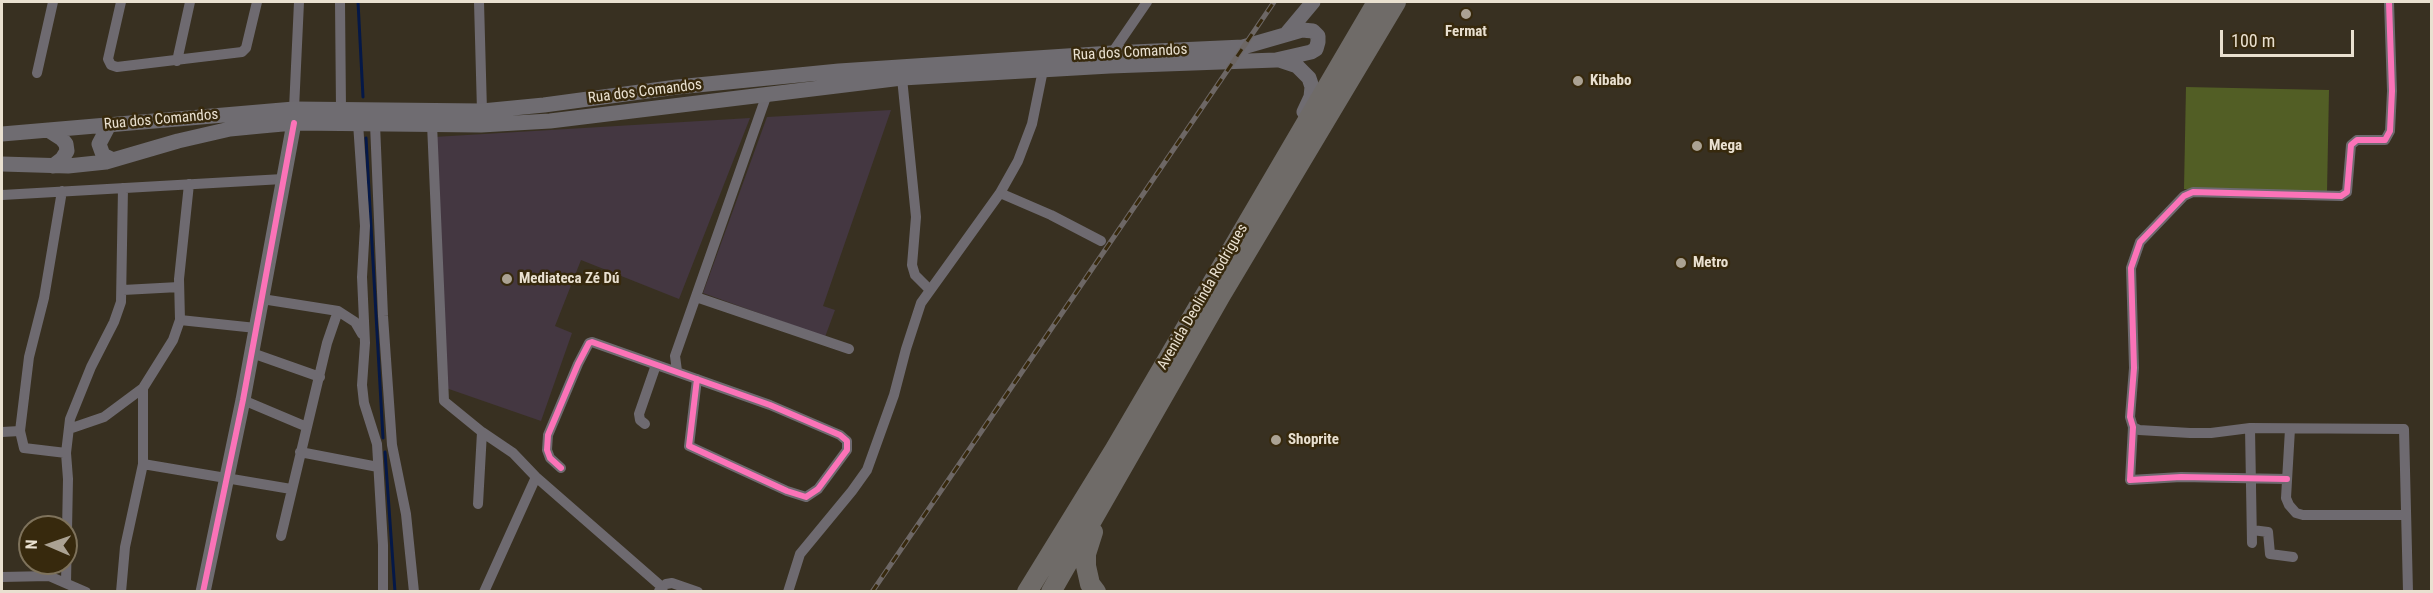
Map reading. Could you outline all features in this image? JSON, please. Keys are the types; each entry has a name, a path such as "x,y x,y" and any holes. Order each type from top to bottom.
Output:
{"highway":[{"name":"Avenida Deolinda Rodrigues","path":"1027,591 1115,449 1377,2"},
{"name":"Avenida Deolinda Rodrigues","path":"1051,591 1221,295 1396,2"},
{"path":"1096,591 1090,584 1086,554 1101,505"}],"main road":[{"path":"1287,33 1313,2"},
{"path":"1276,60 1316,49 1318,36 1313,31 1302,30 1287,33"},
{"name":"Rua dos Comandos","path":"2,164 68,166 114,160 178,141 230,129 341,109 482,111 839,70 1250,46 1287,33"},
{"name":"Rua dos Comandos","path":"2,134 109,125 294,116 358,123 481,125 550,121 902,78 1276,60"},
{"path":"1276,60 1290,63 1302,70 1309,78 1312,87 1311,97 1283,159"},
{"path":"203,591 243,400 294,116"},
{"path":"109,125 99,144 103,155 114,160"},
{"path":"48,130 62,139 67,151 62,159 53,166"}],"street":[{"path":"37,73 53,2"},
{"path":"120,2 108,59 111,65 117,67 244,51 257,2"},
{"path":"177,61 190,2"},
{"path":"294,116 299,2"},
{"path":"340,2 341,109"},
{"path":"479,2 482,111"},
{"path":"1112,53 1147,2"},
{"path":"2287,479 2181,477 2133,482 2130,477 2133,427 2130,417 2134,368 2131,278 2134,256 2140,242 2184,196 2193,192 2341,196 2347,192 2351,145 2357,140 2385,140 2390,131 2392,91 2389,2"},
{"path":"788,591 800,554 867,470 894,395 916,315 930,290 1000,193 1026,141 1038,102 1043,70"},
{"path":"902,78 916,217 912,265 915,275 930,290"},
{"path":"677,371 675,356 767,94"},
{"path":"358,123 365,226 362,277 365,343 362,385 364,403 384,445 406,514 414,591"},
{"path":"375,123 383,316 384,445 378,467 383,545 383,591"},
{"path":"432,124 443,396 447,405 513,453 536,477 660,589 672,583 698,591"},
{"path":"2,195 284,179"},
{"path":"69,429 104,417 143,388 168,349 180,320 179,287 189,184"},
{"path":"66,583 68,479 66,453 69,429 74,406 114,322 123,290 123,188"},
{"path":"62,191 44,298 29,357 20,431 24,448 66,453"},
{"path":"1000,193 1051,215 1101,241"},
{"path":"123,290 179,287"},
{"path":"696,297 849,350"},
{"path":"262,299 338,311 355,322 361,330 365,343"},
{"path":"281,536 300,452 338,311"},
{"path":"180,320 256,328"},
{"path":"561,468 550,458 547,450 548,435 589,343 599,344 770,405 840,435 847,441 847,450 818,489 806,497 787,491 690,446 697,379"},
{"path":"252,353 320,377"},
{"path":"645,424 640,420 639,414 659,366 675,356"},
{"path":"121,591 125,547 143,464 143,388"},
{"path":"243,400 307,427"},
{"path":"2133,427 2139,430 2200,433 2250,428 2404,429 2408,591"},
{"path":"2250,428 2252,543"},
{"path":"2290,429 2286,498 2289,505 2300,515 2406,515"},
{"path":"2,432 20,431"},
{"path":"478,504 482,432"},
{"path":"300,452 378,467"},
{"path":"143,464 226,480 291,489"},
{"path":"484,591 536,477"},
{"path":"2252,530 2268,531 2270,554 2293,557"},
{"path":"2,577 44,576 86,591"}],"shaded area":[{"path":"891,110 823,306 835,310 825,337 703,293 767,117"},
{"name":"Mediateca Zé Dú","path":"750,118 679,299 581,260 555,326 572,333 541,421 446,388 434,137"}],"green space":[{"path":"2186,87 2329,90 2327,192 2184,189"}],"waterway":[{"path":"358,2 363,97"},
{"path":"366,138 383,438"},
{"path":"385,452 395,592"}],"railway":[{"path":"872,592 1274,2"}],"cycle path":[{"path":"2287,479 2181,477 2130,480 2133,427 2130,417 2134,368 2131,268 2140,242 2184,196 2193,192 2341,196 2347,192 2351,145 2357,140 2385,140 2390,131 2392,91 2389,2"},
{"path":"203,592 243,400 294,123"},
{"path":"561,468 550,458 547,450 548,435 578,364 589,343 592,342 770,405 840,435 847,441 847,450 818,489 806,497 787,491 689,446 697,379"}],"place":[{"name":"Fermat","path":"1466,14"},
{"name":"Kibabo","path":"1578,81"},
{"name":"Mega","path":"1697,146"},
{"name":"Metro","path":"1681,263"},
{"name":"Mediateca Zé Dú","path":"507,279"},
{"name":"Shoprite","path":"1276,440"}]}
